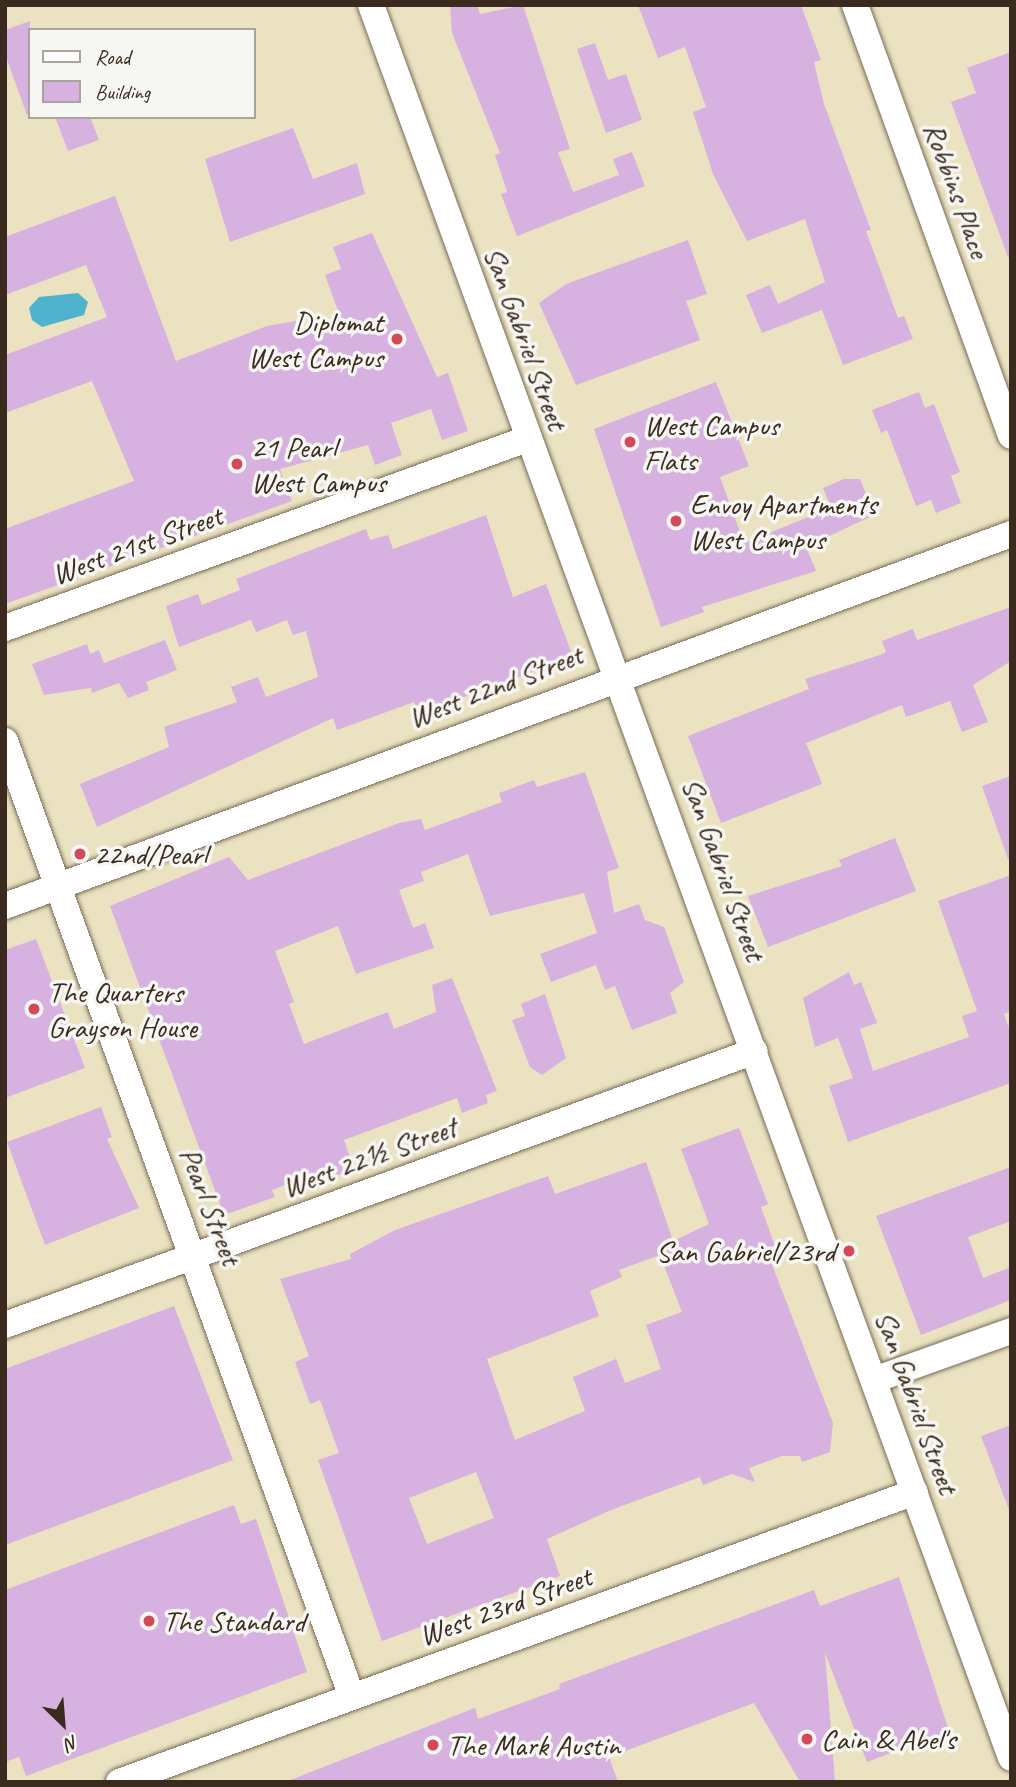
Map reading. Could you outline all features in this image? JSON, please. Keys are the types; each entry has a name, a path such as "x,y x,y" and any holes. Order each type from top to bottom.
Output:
{"street":[{"name":"San Gabriel Street","path":"370,5 527,439 618,676 1011,1758"},
{"name":"Robbins Place","path":"855,5 1011,436"},
{"name":"West 21st Street","path":"5,628 527,439"},
{"name":"West 22nd Street","path":"5,906 618,676 1011,534"},
{"name":"Pearl Street","path":"5,741 195,1256 352,1697"},
{"name":"West 22½ Street","path":"5,1325 755,1051"},
{"path":"874,1380 1011,1331"},
{"name":"West 23rd Street","path":"119,1782 915,1492"}],"water":[{"path":"78,293 88,302 84,315 42,327 32,320 29,308 39,297"}],"building":[{"path":"450,5 477,5 480,14 523,5 570,149 558,152 573,192 619,175 613,159 632,152 645,186 517,236 501,194 507,192 495,155 500,153 452,33"},
{"path":"638,5 801,5 821,60 814,62 824,104 871,230 866,231 898,318 904,316 913,339 843,365 822,310 762,333 746,295 770,285 778,304 825,282 805,219 747,241 713,174 693,112 706,107 685,47 658,58"},
{"path":"30,21 27,115 5,54 5,30"},
{"path":"595,43 608,80 626,74 642,120 606,133 577,49"},
{"path":"1011,52 1011,257 1008,257 951,102 976,93 967,68"},
{"path":"56,119 91,119 99,140 68,151"},
{"path":"293,128 313,179 357,163 365,194 230,242 205,159"},
{"path":"115,196 176,361 267,326 296,321 300,331 340,316 325,275 341,269 333,247 372,233 437,377 448,373 468,431 442,440 431,409 391,423 402,455 375,465 368,445 280,469 292,501 5,604 5,529 134,481 92,381 5,413 5,355 107,317 86,265 5,295 5,237"},
{"path":"688,240 707,294 686,301 700,340 576,385 539,303 566,284"},
{"path":"716,382 749,466 720,477 744,543 831,508 823,488 844,479 860,479 874,515 806,547 816,571 702,607 704,612 661,627 594,429"},
{"path":"919,392 925,408 934,404 960,472 951,476 961,503 936,513 931,500 916,506 887,430 881,433 872,410"},
{"path":"486,515 513,597 546,584 573,657 418,714 414,702 337,730 333,718 97,827 80,784 169,747 164,727 237,702 231,687 258,677 266,697 318,677 306,631 293,635 287,620 256,632 251,620 179,647 166,606 198,594 202,605 240,590 236,579 366,529 370,540 388,535 393,549"},
{"path":"1011,607 1011,661 973,685 988,722 962,732 950,701 906,717 902,705 806,743 822,784 721,823 688,736 809,689 805,679 880,655 886,652 882,641 913,629 917,640"},
{"path":"165,640 177,670 146,682 149,690 128,698 119,683 92,693 91,688 44,695 32,664 87,644 90,654 99,650 104,663"},
{"path":"585,772 619,868 607,872 614,913 639,904 645,920 664,927 684,982 670,993 677,1013 632,1030 615,986 605,990 596,965 551,982 540,954 597,933 584,893 490,916 468,854 421,872 424,881 399,890 413,928 425,923 434,948 356,974 338,926 275,951 294,1002 289,1004 304,1044 388,1012 394,1029 436,1012 432,985 452,978 497,1091 486,1095 488,1103 462,1113 457,1098 344,1140 351,1160 341,1164 344,1173 312,1184 309,1176 272,1190 275,1197 224,1215 110,906 229,857 248,880 399,823 421,819 425,830 502,802 499,793 534,780 537,787"},
{"path":"1011,776 1011,858 1008,859 982,786"},
{"path":"895,838 916,891 768,947 748,896 842,866 839,860"},
{"path":"1011,875 1011,1011 1004,1014 1011,1034 1011,1083 848,1142 829,1086 853,1078 838,1038 815,1047 803,998 849,972 854,985 861,982 877,1023 860,1029 873,1071 969,1037 962,1016 977,1011 938,901"},
{"name":"The Quarters Grayson House","path":"36,939 85,1068 5,1098 5,950"},
{"path":"545,994 566,1058 542,1075 530,1067 512,1020 525,1016 521,1004"},
{"path":"101,1107 112,1137 107,1139 139,1208 45,1245 7,1142"},
{"path":"739,1128 768,1204 761,1207 775,1246 766,1249 833,1423 830,1452 802,1462 800,1456 782,1456 749,1468 755,1482 732,1474 703,1485 700,1477 611,1510 547,1539 560,1576 382,1641 318,1460 339,1453 320,1400 310,1404 295,1362 309,1356 280,1279 351,1259 350,1254 395,1230 548,1176 555,1194 646,1162 673,1241 709,1224 681,1149","holes":["660,1255 682,1312 646,1325 661,1369 625,1383 616,1359 573,1377 585,1411 515,1440 487,1359 599,1316 590,1291 622,1277 619,1270","476,1472 494,1518 427,1544 409,1498"]},
{"path":"1011,1167 1011,1221 968,1237 983,1278 1011,1267 1011,1300 921,1335 876,1216"},
{"path":"174,1306 233,1460 5,1545 5,1369"},
{"path":"1011,1425 1011,1510 1009,1510 981,1436"},
{"name":"The Standard","path":"234,1505 241,1524 256,1519 307,1672 26,1776 19,1757 5,1762 5,1590"},
{"path":"899,1577 949,1731 867,1762 825,1653 835,1782 800,1782 754,1703 609,1757 618,1782 285,1782 475,1708 478,1719 560,1689 559,1684 814,1590 820,1606"}],"place":[{"name":"Diplomat West Campus","path":"397,339"},
{"name":"West Campus Flats","path":"630,442"},
{"name":"21 Pearl West Campus","path":"237,464"},
{"name":"Envoy Apartments West Campus","path":"676,521"},
{"name":"22nd/Pearl","path":"80,854"},
{"name":"The Quarters Grayson House","path":"34,1009"},
{"name":"San Gabriel/23rd","path":"849,1251"},
{"name":"The Standard","path":"149,1621"},
{"name":"Cain & Abel's","path":"807,1739"},
{"name":"The Mark Austin","path":"433,1745"}]}
